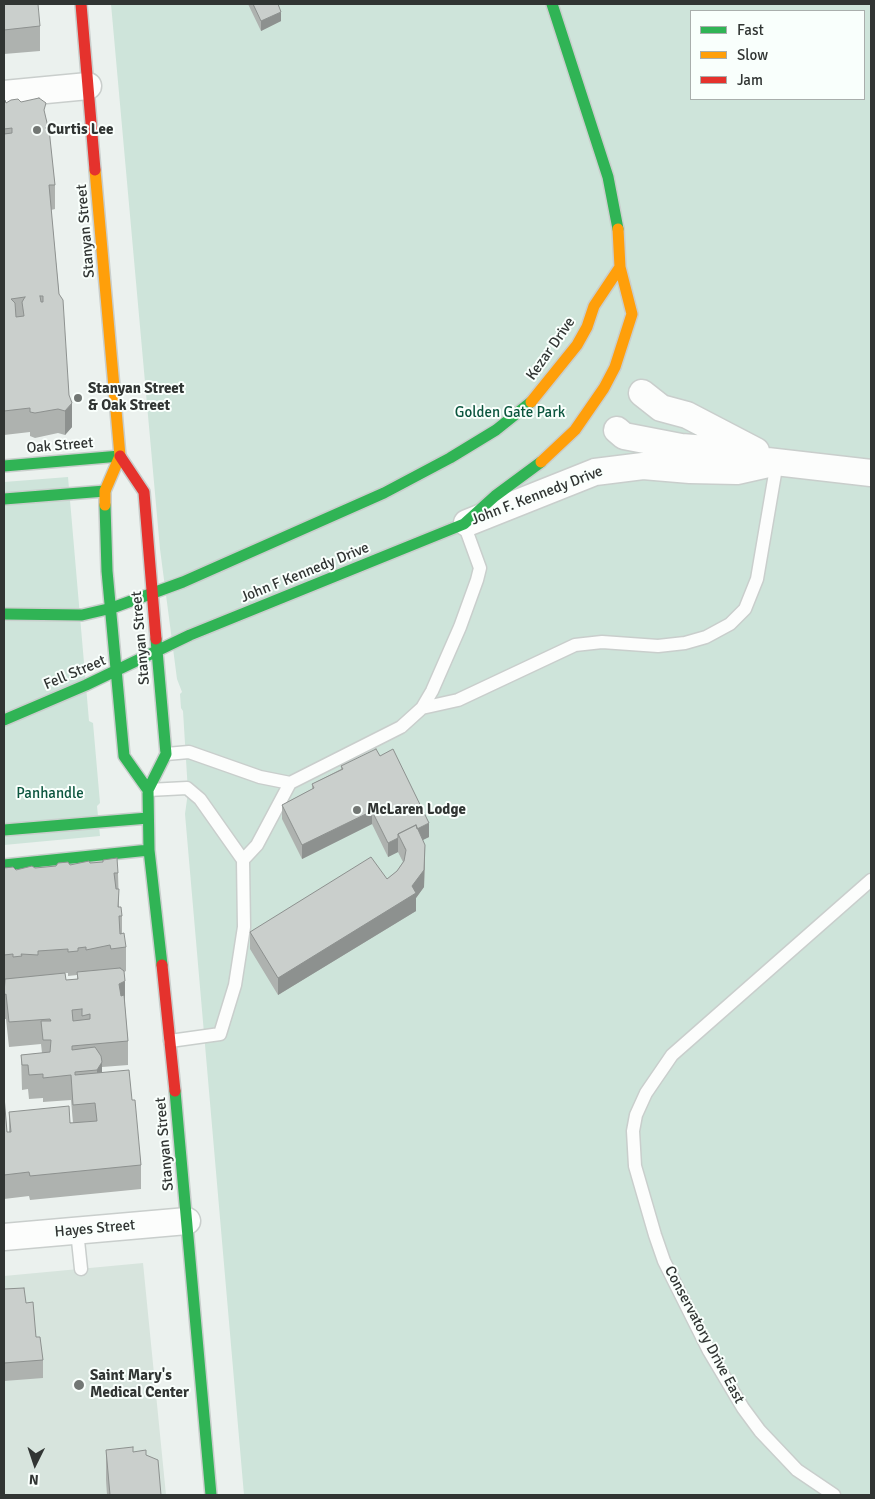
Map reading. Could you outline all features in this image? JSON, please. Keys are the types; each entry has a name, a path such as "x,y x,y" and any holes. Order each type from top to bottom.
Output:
{"main road":[{"name":"Stanyan Street","path":"80,4 120,456 105,491 108,571 116,672 124,756 148,790"},
{"path":"464,524 561,445 604,388 625,340 632,314 620,267 618,219 608,177 552,4"},
{"name":"Kezar Drive","path":"152,593 384,493 474,444 534,399 549,382 577,345 587,327 594,306 620,267"},
{"name":"Stanyan Street","path":"120,456 144,492 166,754 148,790 150,850 170,1041 212,1495"},
{"name":"Oak Street","path":"4,466 120,456"},
{"path":"4,499 105,491"},
{"name":"John F Kennedy Drive","path":"157,650 464,524"},
{"path":"4,614 82,615 112,608 152,593"},
{"name":"Fell Street","path":"4,720 116,672 157,650"},
{"path":"4,830 148,818"},
{"path":"4,865 150,850"}],"street":[{"path":"10,93 88,86"},
{"path":"642,393 661,408 687,415 777,462"},
{"path":"617,430 624,436 681,447 707,449 741,458 871,473"},
{"path":"711,482 737,482 777,462"},
{"name":"John F. Kennedy Drive","path":"464,524 576,478 610,469 643,466 737,471 777,462"},
{"name":"Hayes Street","path":"4,1237 187,1221"}],"lane":[{"path":"422,708 458,700 575,644 602,642 658,646 686,643 706,637 730,624 745,609 757,579 777,462"},
{"path":"243,860 257,845 290,783 401,727 422,708 460,627 480,568 464,524"},
{"path":"166,754 189,752 260,778 290,783"},
{"path":"148,790 187,788 200,799 243,860 244,927 235,985 220,1034 170,1041"},
{"name":"Conservatory Drive East","path":"834,1495 797,1470 773,1446 743,1408 709,1351 664,1261 655,1235 635,1166 633,1131 636,1115 646,1093 672,1054 871,880"},
{"path":"77,1231 81,1269"}],"shaded area":[{"name":"Saint Mary's Medical Center","path":"143,1263 166,1495 4,1495 4,1276"}],"green space":[{"name":"Golden Gate Park","path":"111,4 871,4 871,1495 244,1495 185,814 188,792 183,711 180,694 182,692 177,679 160,549"},
{"name":"Panhandle","path":"68,477 89,721 93,723 100,803 97,806 100,836 4,845 4,482"}],"building":[{"path":"4,4 38,4 40,26 4,30"},
{"path":"253,4 278,4 281,12 261,21"},
{"path":"39,98 46,103 44,110 48,127 45,128 49,129 55,185 49,185 59,294 63,300 69,395 72,403 65,411 58,409 35,413 30,412 30,408 4,411 4,134 12,133 12,128 4,129 4,101 6,103 18,99 21,102","holes":["25,297 22,302 24,316 16,317 15,303 11,299"]},
{"name":"McLaren Lodge","path":"376,749 380,756 393,749 429,823 417,829 416,825 398,834 398,838 388,843 372,811 302,845 282,805 314,788 312,784 343,769 341,766"},
{"path":"416,825 425,845 424,870 412,886 416,893 278,978 250,932 371,857 387,879 397,871 404,861 406,850 398,834"},
{"path":"117,858 118,873 114,873 116,889 119,889 118,907 121,907 122,916 119,916 120,934 124,933 126,947 111,949 110,945 86,950 86,947 78,948 78,951 68,952 68,949 38,951 38,955 21,954 22,956 13,957 13,954 4,955 4,868 13,867 16,870 32,866 35,868 56,866 58,863 68,862 70,865 89,861 90,863 103,862 103,860"},
{"path":"120,968 124,971 125,981 119,984 121,996 124,995 128,1041 72,1046 72,1050 95,1047 101,1056 102,1062 97,1070 75,1072 75,1075 129,1070 132,1100 135,1100 141,1165 30,1176 29,1172 4,1175 4,1096 7,1132 11,1132 9,1112 69,1106 70,1123 97,1121 95,1103 73,1105 71,1075 43,1078 43,1074 29,1075 28,1065 22,1065 21,1055 50,1052 51,1040 43,1040 41,1021 51,1021 50,1019 9,1022 6,994 4,995 5,979 65,973 66,980 78,979 77,972","holes":["82,1009 82,1016 90,1014 90,1019 73,1021 72,1010"]},
{"path":"24,1288 26,1303 33,1302 36,1337 40,1337 43,1360 4,1363 4,1289"},
{"path":"133,1447 133,1452 146,1450 146,1455 158,1460 161,1495 110,1495 106,1450"}],"traffic: fast":[{"path":"552,4 608,177 618,229"},
{"path":"4,614 82,615 112,608 183,582 384,493 450,458 496,430 531,402"},
{"path":"4,466 120,456"},
{"path":"4,720 86,685 190,635 464,524 495,496 541,462"},
{"path":"4,499 105,491"},
{"path":"105,505 107,571 124,756 148,790"},
{"path":"156,639 166,754 148,790 149,850 162,965"},
{"path":"4,830 148,818"},
{"path":"4,865 149,850"},
{"path":"175,1091 211,1495"}],"traffic: slow":[{"path":"95,170 120,456 105,491 105,505"},
{"path":"541,462 575,430 604,388 615,367 632,314 620,267 618,229"},
{"path":"531,402 577,345 587,327 594,306 620,267"}],"traffic: jam":[{"path":"81,4 95,170"},
{"path":"120,456 144,492 156,639"},
{"path":"162,965 175,1091"}],"place":[{"name":"Curtis Lee","path":"37,130"},
{"name":"Stanyan Street & Oak Street","path":"78,398"},
{"name":"McLaren Lodge","path":"357,810"},
{"name":"Saint Mary's Medical Center","path":"79,1385"}]}
